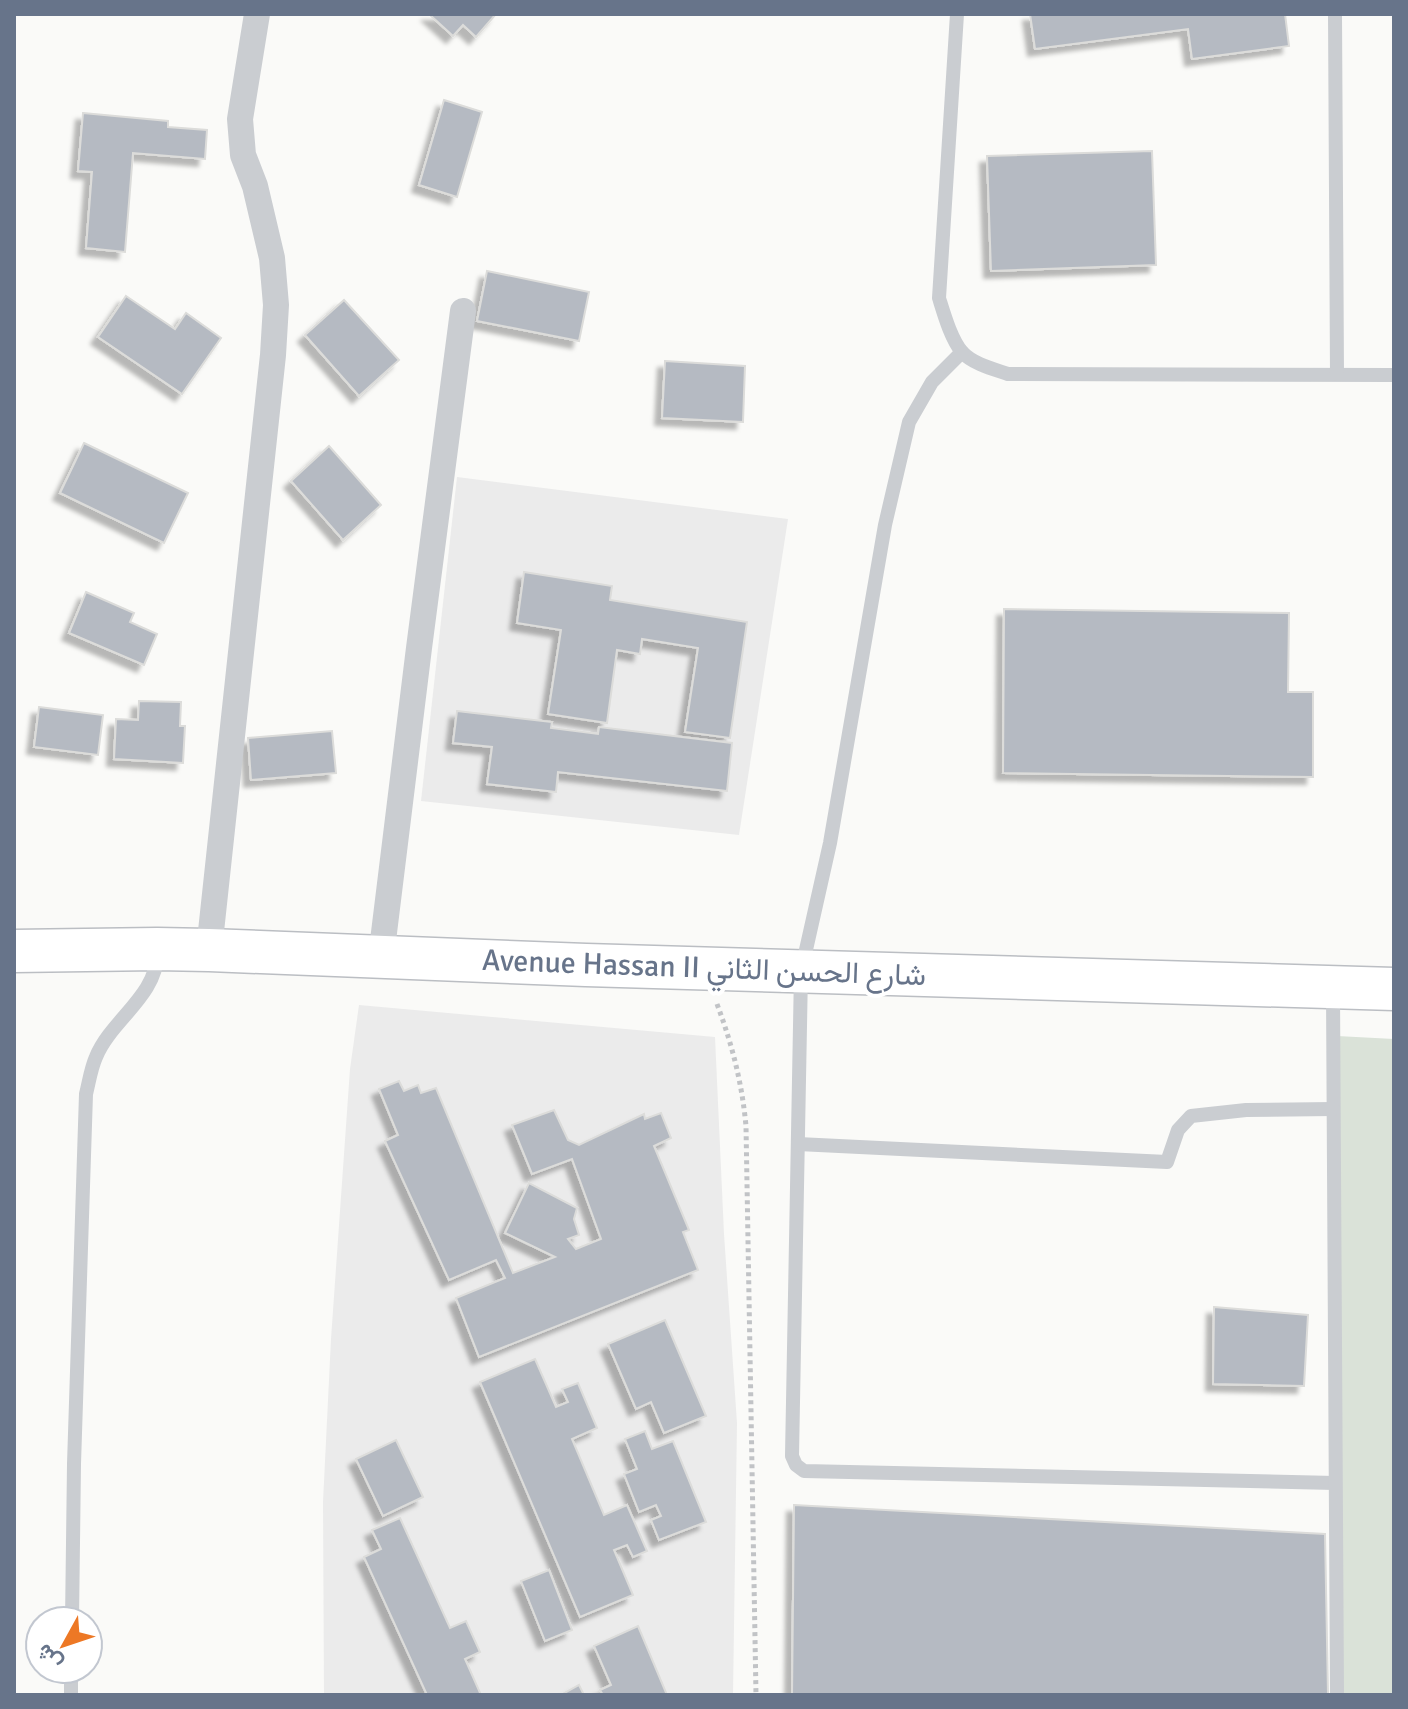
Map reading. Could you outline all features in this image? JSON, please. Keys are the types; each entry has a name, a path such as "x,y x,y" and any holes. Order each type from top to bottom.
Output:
{"main road":[{"name":"Avenue Hassan II شارع الحسن الثاني","path":"14,951 209,950 704,969 1394,989"}],"street":[{"path":"209,950 276,305 270,246 255,186 243,155 240,119 257,14"},
{"path":"381,957 463,311"}],"lane":[{"path":"957,14 939,298 962,352 981,365 1008,374 1394,375"},
{"path":"1335,14 1337,374"},
{"path":"962,352 932,382 909,422 885,525 830,843 801,972 792,1456 796,1465 804,1471 1335,1483"},
{"path":"72,1605 86,1094 96,1056 152,978 157,949"},
{"path":"1333,988 1337,1695"},
{"path":"798,1144 1167,1162 1178,1130 1191,1116 1246,1110 1333,1109"}],"path":[{"path":"704,969 736,1061 746,1126 756,1695"}],"shaded area":[{"path":"457,477 788,519 739,835 421,801"},
{"path":"359,1005 715,1037 737,1423 733,1695 324,1695 323,1502 331,1339 350,1069"},
{"path":"1337,1036 1394,1039 1394,1695 1341,1695"}],"building":[{"path":"429,14 496,14 476,37 463,25 453,36"},
{"path":"1030,14 1285,14 1289,46 1192,59 1188,29 1035,49"},
{"path":"444,100 482,112 457,197 419,185"},
{"path":"83,113 168,121 168,127 207,130 205,159 133,153 125,252 86,248 92,172 78,171"},
{"path":"1152,151 1156,265 991,271 987,156"},
{"path":"487,271 589,292 579,341 477,321"},
{"path":"126,296 175,329 186,313 221,338 182,394 98,337"},
{"path":"344,300 399,360 359,396 305,335"},
{"path":"665,361 745,366 743,422 662,418"},
{"path":"84,443 188,493 164,543 60,493"},
{"path":"329,446 381,505 343,540 291,481"},
{"path":"524,572 612,586 610,600 747,622 730,738 685,732 698,648 642,639 640,654 617,650 607,723 548,714 561,630 517,623"},
{"path":"86,592 134,613 130,622 157,634 144,665 69,633"},
{"path":"1004,609 1289,613 1288,692 1313,692 1313,777 1003,773"},
{"path":"139,701 181,702 180,726 185,726 183,763 114,759 116,719 138,720"},
{"path":"39,707 103,715 98,755 34,747"},
{"path":"457,711 552,722 551,728 598,734 599,727 732,743 727,791 558,772 556,792 487,784 492,747 453,743"},
{"path":"332,731 336,773 251,780 248,738"},
{"path":"399,1081 404,1091 418,1085 421,1093 436,1088 513,1273 555,1257 505,1233 529,1183 577,1208 574,1219 579,1235 568,1239 576,1249 601,1239 572,1159 532,1174 512,1125 554,1110 568,1140 579,1145 644,1114 645,1119 661,1113 671,1138 654,1146 689,1230 683,1232 698,1270 479,1357 456,1298 505,1278 496,1260 449,1280 385,1141 398,1135 379,1089"},
{"path":"1214,1307 1308,1315 1304,1386 1213,1384"},
{"path":"665,1320 706,1416 664,1433 651,1402 636,1409 608,1344"},
{"path":"535,1359 556,1407 568,1402 562,1389 578,1383 597,1428 572,1439 604,1515 627,1505 647,1551 633,1557 627,1545 614,1550 633,1595 580,1617 480,1382"},
{"path":"645,1431 652,1449 673,1441 706,1522 659,1540 651,1520 661,1516 656,1505 639,1512 624,1474 637,1469 625,1439"},
{"path":"396,1440 423,1497 383,1516 356,1459"},
{"path":"794,1505 1325,1534 1328,1695 792,1695"},
{"path":"400,1518 450,1628 466,1621 480,1652 465,1659 481,1695 427,1695 364,1557 381,1549 372,1530"},
{"path":"549,1570 572,1630 545,1641 521,1581"},
{"path":"638,1626 667,1695 603,1695 600,1690 611,1685 594,1646"},
{"path":"579,1685 584,1695 561,1695"}]}
